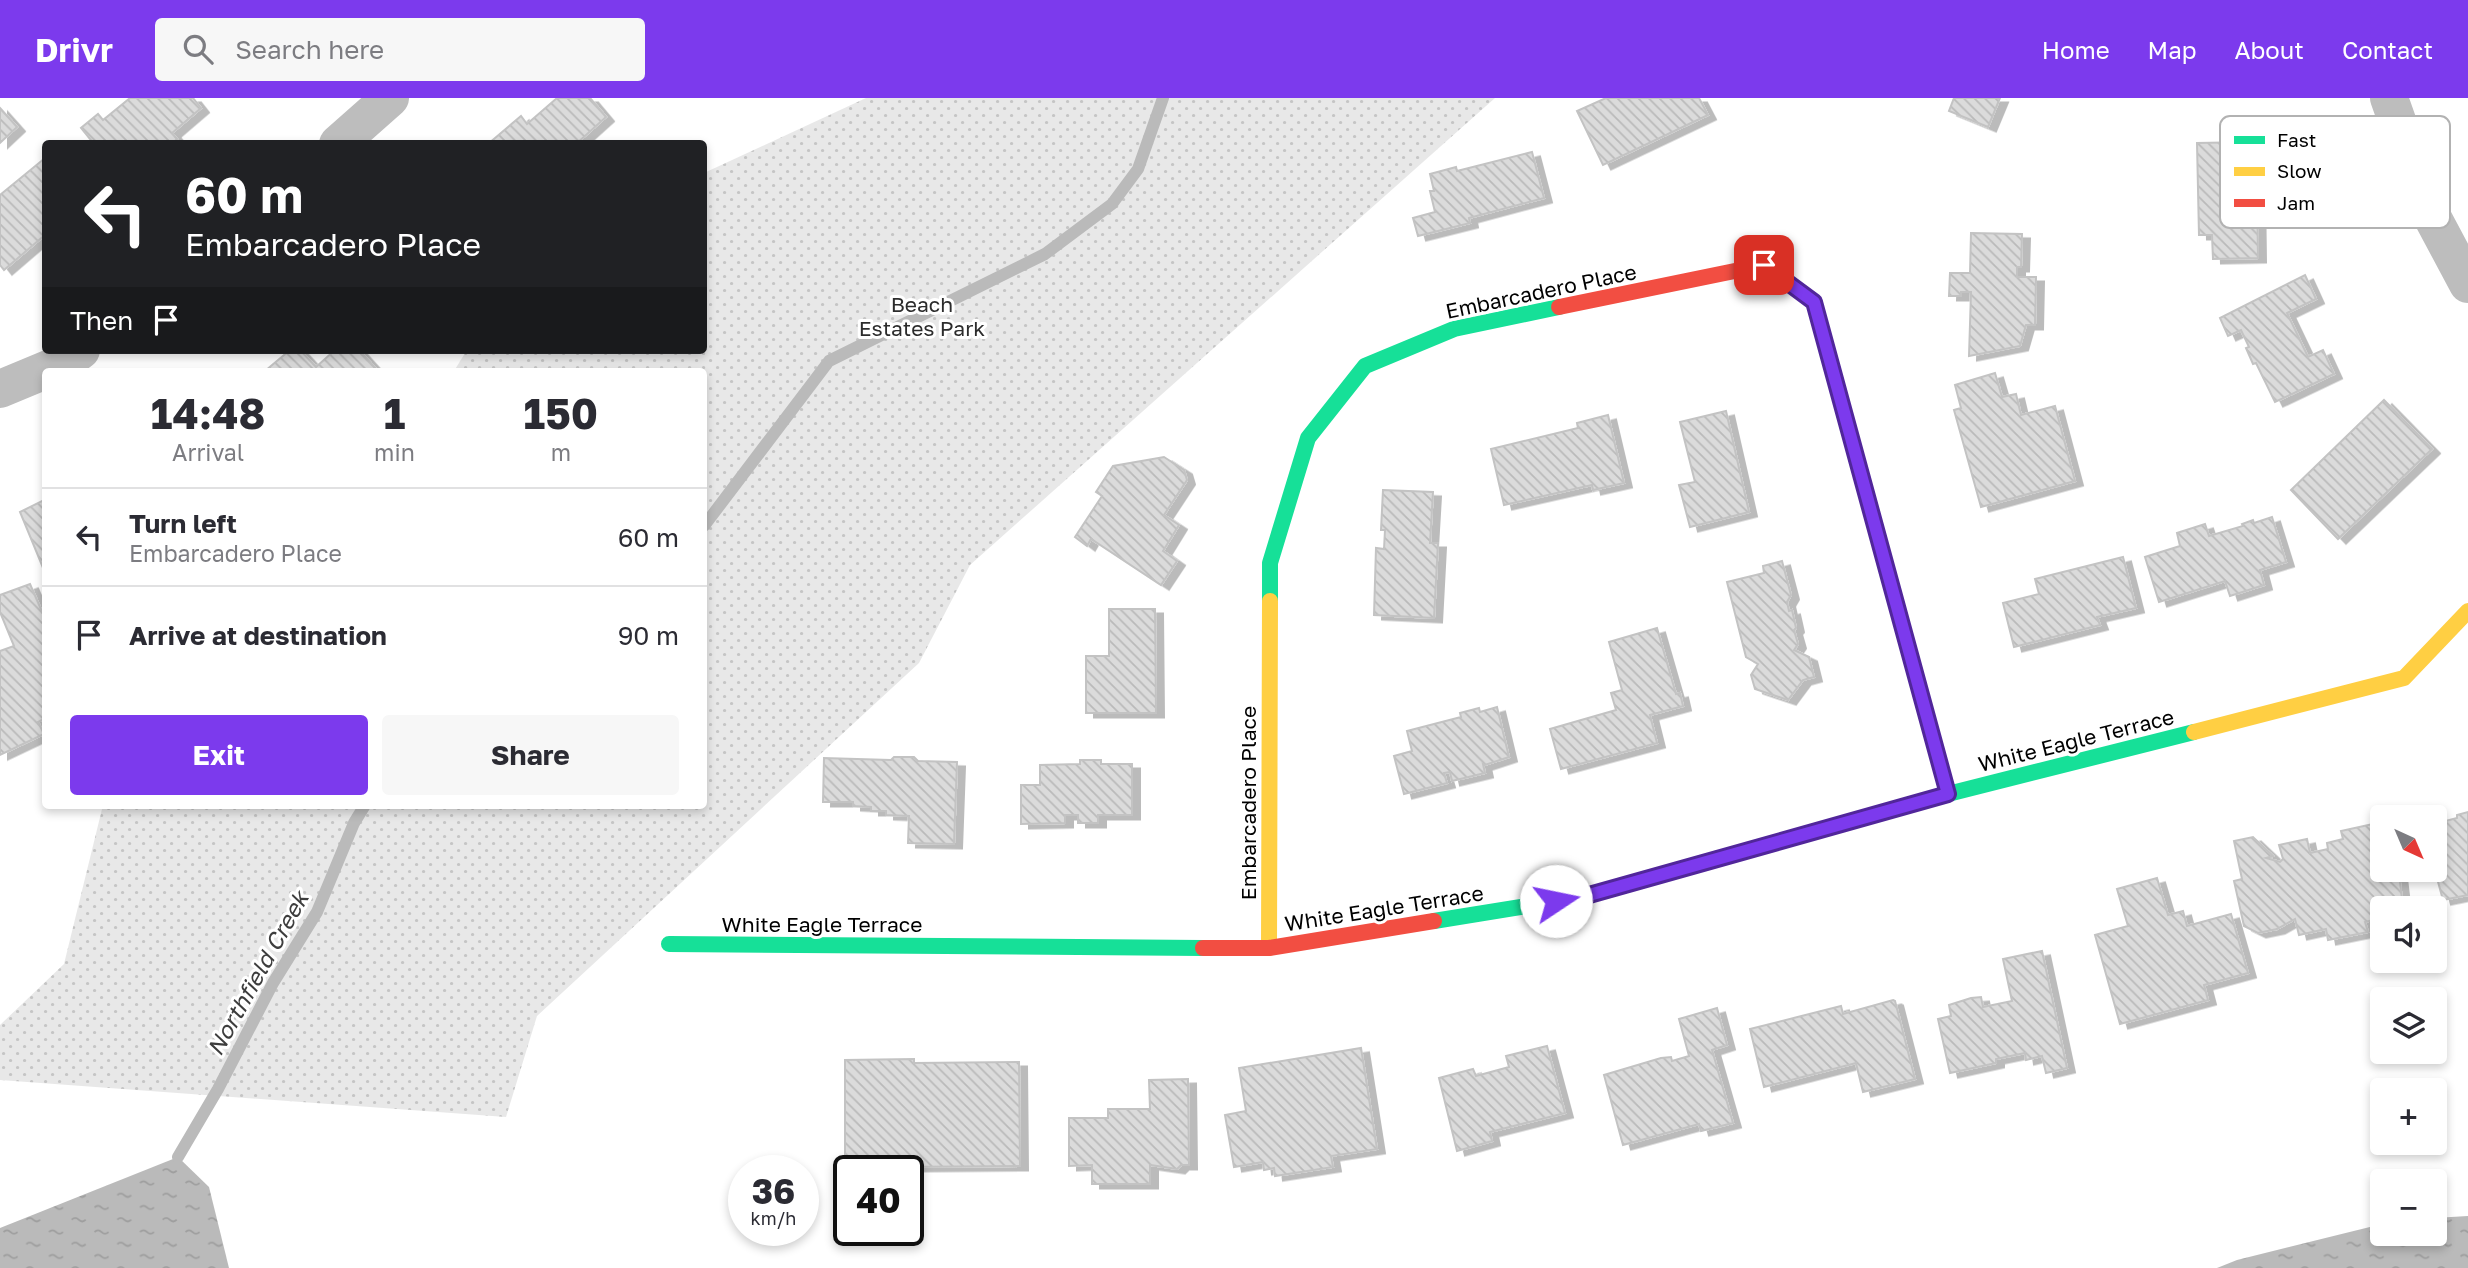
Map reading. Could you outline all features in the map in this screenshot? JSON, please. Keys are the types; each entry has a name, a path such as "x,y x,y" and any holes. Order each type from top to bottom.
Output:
{"street":[{"path":"343,140 390,98"},
{"path":"2389,98 2395,116"},
{"path":"2438,228 2468,284"},
{"name":"Embarcadero Place","path":"1269,948 1270,563 1308,438 1366,366 1454,329 1764,265 1814,302 1948,794"},
{"path":"51,368 76,354"},
{"path":"0,389 42,372"},
{"name":"White Eagle Terrace","path":"669,944 1269,948 1582,897 1948,794 2404,678 2468,611"}],"green space":[{"name":"Beach Estates Park","path":"866,98 1495,98 970,565 919,663 537,1016 506,1117 0,1080 0,1025 64,964 102,809 707,809 707,368 456,368 465,354 707,354 707,172"}],"water":[{"path":"178,1157 209,1187 229,1268 0,1268 0,1228"},
{"path":"2468,1216 2468,1268 2217,1268 2237,1260 2370,1227 2370,1246 2447,1246 2447,1217"}],"building":[{"path":"130,98 193,98 201,108 172,133 176,140 91,140 81,128 98,114 103,120"},
{"path":"557,98 590,98 606,117 580,140 493,140 521,116 527,124"},
{"path":"1606,98 1699,98 1708,115 1603,165 1577,111"},
{"path":"1954,98 2000,98 1988,127 1949,111"},
{"path":"0,108 17,127 0,143"},
{"path":"2197,143 2220,143 2220,228 2258,228 2258,258 2213,259 2212,235 2199,235"},
{"path":"1532,152 1544,198 1469,218 1470,223 1418,236 1413,218 1435,212 1430,191 1434,191 1430,174 1456,167 1457,171"},
{"path":"42,160 42,237 4,270 0,265 0,195"},
{"path":"1971,233 2022,234 2021,267 2017,267 2017,277 2036,277 2035,325 2026,325 2020,346 1969,356 1971,292 1961,292 1961,296 1949,296 1950,273 1970,273"},
{"path":"2305,275 2316,299 2287,313 2308,357 2323,350 2334,374 2275,402 2256,363 2253,364 2241,330 2228,336 2220,318"},
{"path":"285,354 304,354 316,367 331,354 363,354 375,368 269,368"},
{"path":"1995,373 2002,397 2016,394 2021,415 2055,406 2075,481 1981,507 1954,410 1961,408 1955,385"},
{"path":"2384,400 2432,449 2338,539 2291,490"},
{"path":"1726,411 1749,512 1690,527 1679,485 1695,482 1680,422"},
{"path":"1608,415 1624,483 1593,490 1592,485 1504,505 1491,449 1578,428 1577,423"},
{"path":"1164,457 1184,470 1187,480 1164,515 1179,525 1163,551 1177,561 1161,585 1091,539 1087,546 1075,537 1102,496 1096,492 1113,466"},
{"path":"1383,490 1433,492 1430,543 1438,543 1434,618 1374,615 1376,548 1384,549 1385,530 1381,530"},
{"path":"42,501 42,565 20,512"},
{"path":"2272,517 2286,562 2260,570 2264,585 2230,596 2225,581 2159,602 2145,557 2180,546 2177,533 2205,524 2209,536 2243,526 2242,524 2253,520 2254,523"},
{"path":"2123,557 2136,608 2097,617 2100,625 2014,647 2003,603 2039,594 2035,579"},
{"path":"1782,561 1791,595 1787,602 1789,611 1792,610 1796,628 1794,630 1798,644 1794,650 1809,657 1814,677 1803,680 1788,700 1755,689 1751,675 1758,664 1746,657 1727,582 1764,573 1763,566"},
{"path":"30,584 42,612 42,720 38,722 42,735 0,755 0,651 14,646 0,612 0,595"},
{"path":"1109,609 1155,609 1156,713 1086,713 1086,656 1109,656"},
{"path":"1657,628 1676,694 1680,693 1683,706 1650,715 1657,743 1561,769 1550,729 1616,710 1611,693 1622,690 1609,642"},
{"path":"1497,707 1509,757 1483,764 1485,773 1452,781 1450,772 1444,773 1447,783 1404,794 1394,756 1412,751 1407,731 1461,717 1460,713 1479,708 1480,712"},
{"path":"894,757 957,762 954,844 908,843 909,816 886,815 886,811 871,811 871,807 853,806 853,802 823,802 824,758 891,760"},
{"path":"1080,760 1101,760 1101,764 1132,764 1132,815 1098,815 1098,823 1078,823 1078,815 1065,815 1065,823 1021,824 1021,785 1040,785 1040,765 1080,764"},
{"path":"2468,812 2468,895 2447,899 2447,896 2442,896 2438,882 2447,882 2447,821 2457,818 2457,815"},
{"path":"2370,825 2370,882 2400,882 2402,896 2370,896 2370,921 2365,922 2368,932 2328,940 2326,929 2299,935 2295,919 2277,929 2258,933 2244,926 2234,881 2242,879 2234,841 2253,837 2273,856 2266,858 2280,862 2283,859 2279,845 2307,839 2310,853 2328,849 2327,843 2343,839 2341,831"},
{"path":"2157,878 2168,915 2183,911 2187,926 2231,914 2248,973 2204,985 2208,1000 2120,1024 2095,935 2128,926 2117,889"},
{"path":"2042,951 2067,1068 2046,1073 2042,1056 2026,1060 2025,1053 1996,1059 1996,1063 1950,1073 1938,1019 1951,1016 1949,1005 1971,998 1981,997 1983,1007 2012,1001 2003,959"},
{"path":"1893,1000 1915,1079 1863,1092 1856,1063 1764,1087 1750,1029 1841,1006 1843,1014"},
{"path":"1717,1008 1727,1045 1712,1050 1733,1123 1701,1131 1699,1124 1623,1145 1604,1075 1661,1058 1671,1057 1672,1061 1689,1056 1679,1019"},
{"path":"1547,1046 1565,1113 1490,1132 1492,1141 1457,1151 1439,1078 1473,1069 1476,1076 1509,1067 1506,1056"},
{"path":"1361,1048 1377,1149 1331,1156 1333,1167 1275,1176 1274,1168 1264,1170 1263,1162 1234,1167 1225,1115 1246,1111 1239,1068"},
{"path":"914,1059 914,1063 1019,1062 1020,1166 924,1167 924,1155 845,1155 845,1060"},
{"path":"1188,1079 1189,1165 1181,1165 1177,1169 1150,1165 1150,1184 1092,1184 1092,1165 1069,1166 1069,1118 1108,1118 1108,1109 1150,1109 1149,1080"}],"waterway":[{"name":"Northfield Creek","path":"707,522 829,361 1045,254 1112,204 1138,169 1163,98"},
{"name":"Northfield Creek","path":"178,1157 218,1089 273,983 317,912 354,823 363,809"}],"traffic: fast":[{"path":"1767,267 1814,302 1948,794"},
{"path":"1270,601 1270,563 1308,438 1365,366 1454,329 1559,307"},
{"path":"1434,921 1582,897 1948,794 2194,732"},
{"path":"669,944 1203,948"}],"traffic: slow":[{"path":"1269,948 1270,601"},
{"path":"2194,732 2404,678 2468,611"}],"traffic: jam":[{"path":"1559,307 1764,265 1767,267"},
{"path":"1203,948 1269,948 1434,921"}],"route":[{"path":"1556,901 1582,897 1948,794 1814,302 1764,265"}]}
